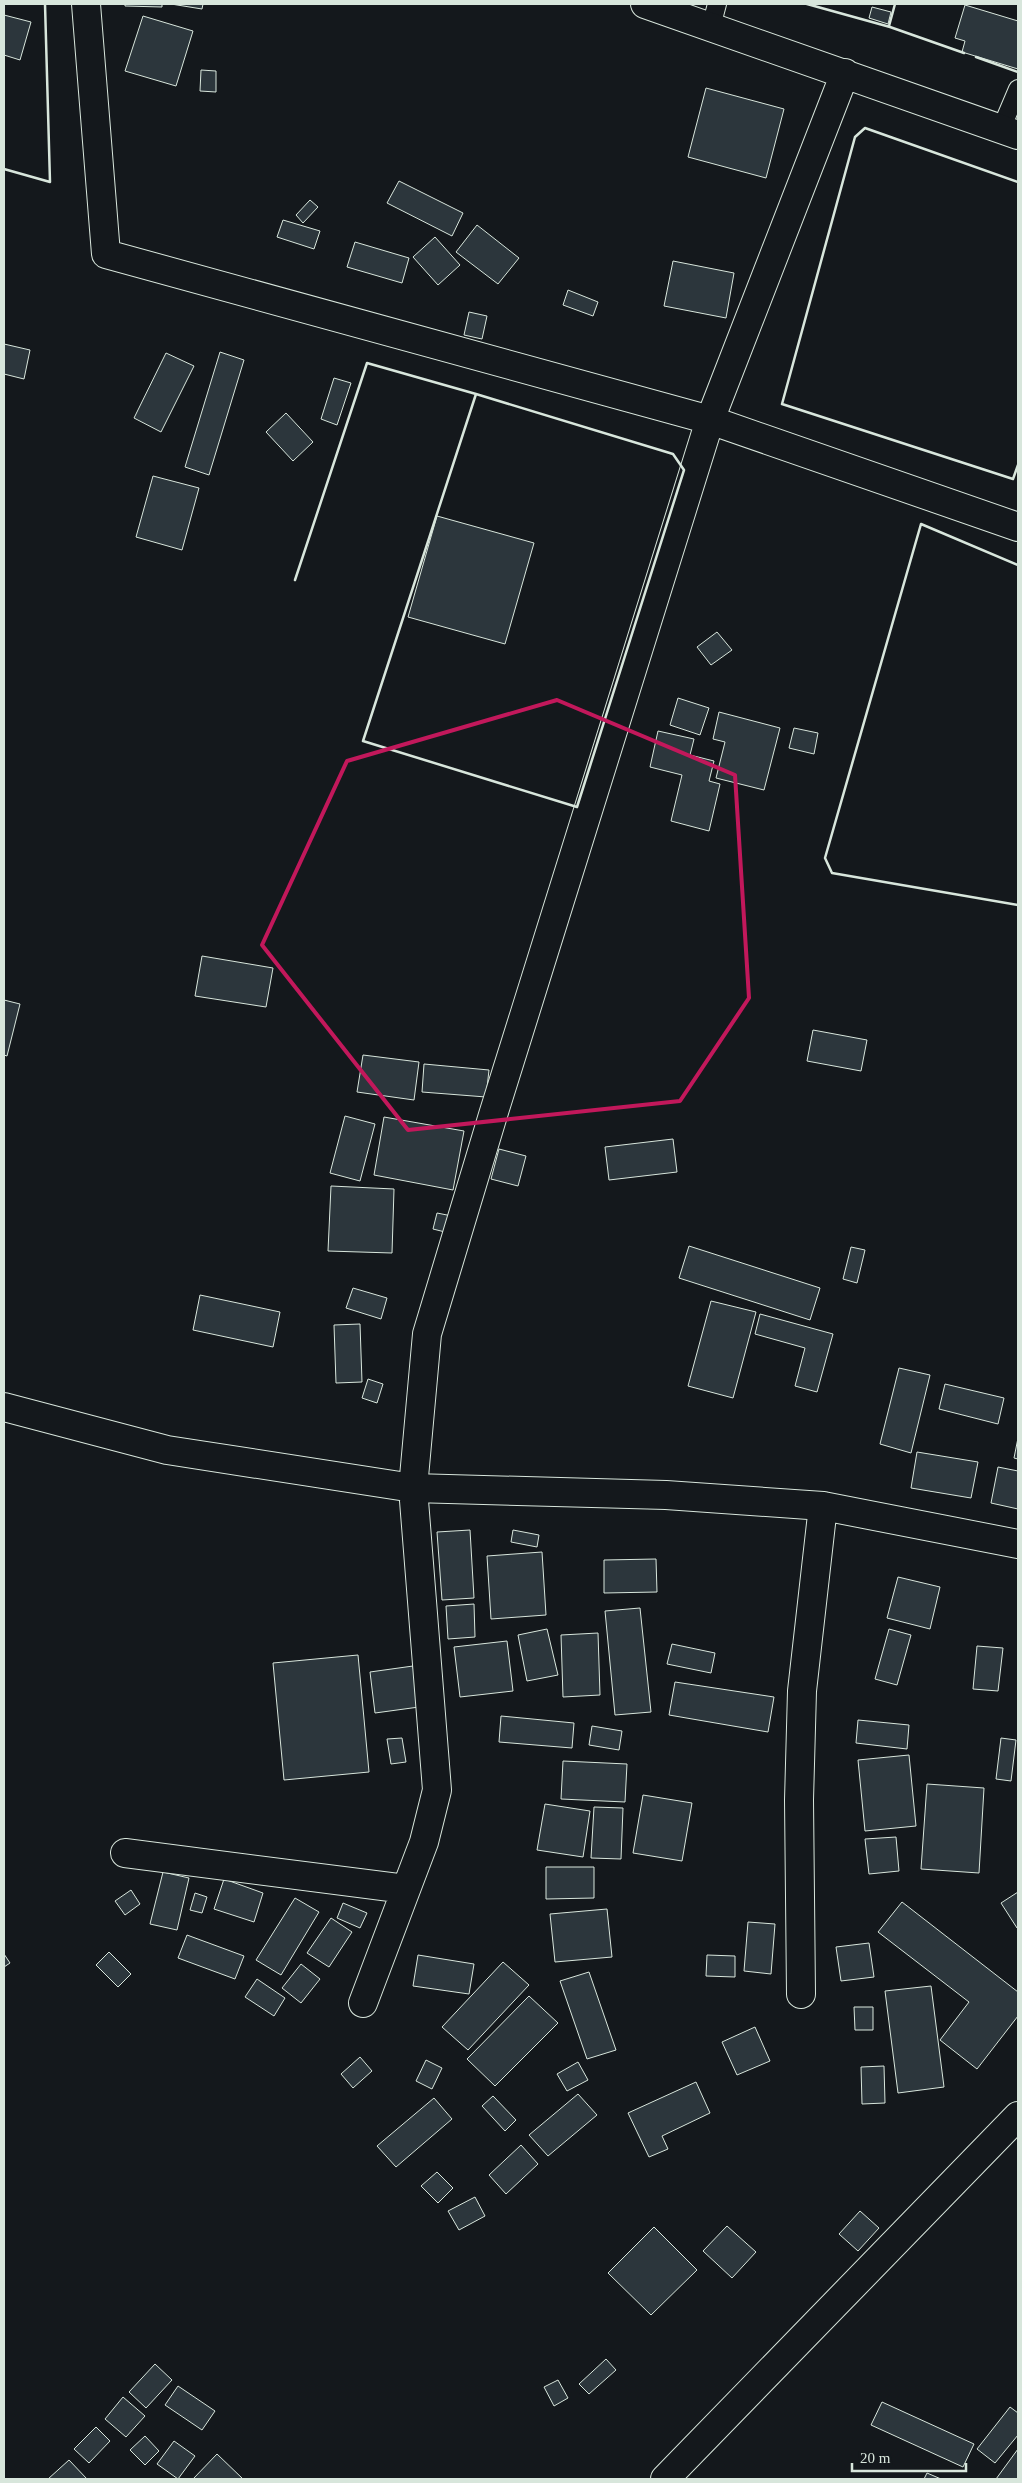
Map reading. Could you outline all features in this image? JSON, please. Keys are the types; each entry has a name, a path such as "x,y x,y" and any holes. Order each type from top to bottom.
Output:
{"street":[{"path":"86,4 106,254 710,420 1018,528"},
{"path":"645,4 714,15 845,72 1009,132"},
{"path":"364,2003 424,1842 436,1790 413,1488 427,1334 710,420 845,72"},
{"path":"4,1407 167,1450 413,1488 666,1495 823,1506 1018,1544"},
{"path":"801,1994 799,1800 802,1691 823,1506"},
{"path":"125,1853 406,1889"},
{"path":"665,2479 1018,2116"}],"lane":[{"path":"1009,132 1018,88"}],"highlighted area":[{"path":"557,700 735,775 749,998 680,1101 408,1130 262,945 347,761"}],"building":[{"path":"125,4 162,4 162,7 125,6"},
{"path":"171,4 203,4 202,9"},
{"path":"965,5 1018,21 1018,69 962,52 965,41 955,38"},
{"path":"872,7 891,12 888,24 869,18"},
{"path":"4,15 31,22 20,60 4,55"},
{"path":"143,16 193,31 176,86 125,71"},
{"path":"201,70 216,71 216,92 200,91"},
{"path":"706,88 784,109 766,178 688,157"},
{"path":"399,181 463,213 452,236 387,203"},
{"path":"310,200 318,207 303,223 296,215"},
{"path":"283,220 320,231 314,249 277,237"},
{"path":"477,225 519,258 498,284 456,252"},
{"path":"435,237 460,265 438,285 413,257"},
{"path":"355,242 409,258 402,283 347,267"},
{"path":"673,261 734,273 726,318 664,306"},
{"path":"568,290 598,302 593,316 563,305"},
{"path":"469,312 487,316 482,339 464,335"},
{"path":"4,344 30,350 24,379 4,374"},
{"path":"220,352 244,360 209,475 185,467"},
{"path":"166,353 194,366 161,432 134,418"},
{"path":"334,378 351,383 337,425 321,419"},
{"path":"286,413 313,442 293,461 266,432"},
{"path":"153,476 199,488 182,550 136,537"},
{"path":"437,516 534,543 505,644 408,617"},
{"path":"717,632 732,650 711,665 697,647"},
{"path":"678,698 709,708 700,735 670,725"},
{"path":"719,712 780,728 764,790 716,778 725,742 713,739"},
{"path":"794,728 818,733 814,754 789,748"},
{"path":"658,731 694,739 690,755 714,761 709,781 720,784 709,831 671,821 682,775 650,767"},
{"path":"202,956 273,968 266,1007 195,996"},
{"path":"4,1000 20,1004 7,1056 4,1055"},
{"path":"813,1030 867,1040 861,1071 807,1061"},
{"path":"363,1055 419,1062 414,1100 357,1092"},
{"path":"424,1064 489,1070 486,1097 422,1092"},
{"path":"345,1116 375,1124 360,1181 330,1173"},
{"path":"384,1117 464,1131 453,1190 374,1175"},
{"path":"673,1139 677,1172 609,1180 605,1147"},
{"path":"499,1149 526,1156 518,1186 491,1179"},
{"path":"331,1186 394,1189 392,1253 328,1251"},
{"path":"437,1213 452,1216 449,1233 433,1229"},
{"path":"689,1246 820,1288 810,1320 679,1278"},
{"path":"851,1247 865,1250 857,1283 843,1279"},
{"path":"353,1288 387,1298 381,1319 346,1308"},
{"path":"200,1295 280,1312 273,1347 193,1330"},
{"path":"711,1301 756,1312 733,1398 688,1386"},
{"path":"760,1314 833,1334 817,1392 795,1386 805,1348 755,1334"},
{"path":"360,1324 362,1382 336,1383 334,1325"},
{"path":"899,1368 930,1375 911,1453 880,1444"},
{"path":"368,1379 383,1384 377,1403 362,1398"},
{"path":"945,1384 1004,1398 998,1424 939,1409"},
{"path":"1018,1438 1018,1459 1014,1458"},
{"path":"917,1452 978,1462 971,1498 911,1488"},
{"path":"998,1467 1018,1471 1018,1509 991,1503"},
{"path":"470,1530 474,1598 442,1600 437,1532"},
{"path":"513,1530 539,1535 537,1547 511,1542"},
{"path":"542,1552 546,1615 491,1619 487,1556"},
{"path":"656,1559 657,1592 604,1593 604,1560"},
{"path":"898,1577 940,1587 930,1629 887,1618"},
{"path":"474,1604 475,1637 448,1639 446,1606"},
{"path":"640,1608 651,1712 615,1715 605,1611"},
{"path":"547,1629 558,1675 527,1681 518,1635"},
{"path":"889,1629 911,1635 897,1685 875,1679"},
{"path":"598,1633 600,1695 563,1697 561,1635"},
{"path":"507,1641 513,1691 460,1697 454,1647"},
{"path":"672,1644 715,1653 711,1673 667,1664"},
{"path":"977,1646 1003,1648 998,1691 973,1689"},
{"path":"358,1655 369,1772 284,1780 273,1663"},
{"path":"413,1666 419,1707 375,1713 370,1672"},
{"path":"675,1682 774,1697 768,1732 669,1715"},
{"path":"501,1716 574,1723 572,1748 499,1742"},
{"path":"858,1720 909,1725 907,1749 856,1743"},
{"path":"592,1726 622,1731 619,1750 589,1745"},
{"path":"402,1738 406,1762 391,1764 387,1739"},
{"path":"1001,1738 1016,1740 1011,1781 996,1779"},
{"path":"909,1755 916,1826 865,1831 858,1760"},
{"path":"563,1761 627,1764 625,1802 561,1799"},
{"path":"927,1784 984,1788 979,1873 921,1869"},
{"path":"643,1795 692,1803 682,1861 633,1853"},
{"path":"545,1804 590,1811 583,1857 537,1850"},
{"path":"594,1807 623,1808 621,1859 591,1858"},
{"path":"896,1837 899,1871 869,1874 865,1839"},
{"path":"546,1867 594,1867 594,1898 546,1899"},
{"path":"163,1872 189,1878 177,1930 150,1924"},
{"path":"224,1879 263,1893 254,1922 214,1909"},
{"path":"131,1890 140,1904 125,1915 115,1901"},
{"path":"1018,1892 1018,1927 1017,1928 1001,1903"},
{"path":"195,1893 207,1897 202,1913 190,1910"},
{"path":"295,1898 319,1912 281,1975 256,1960"},
{"path":"902,1902 1018,1992 1018,2016 977,2069 940,2040 969,2002 878,1932"},
{"path":"343,1903 367,1913 360,1928 337,1918"},
{"path":"607,1909 612,1957 555,1962 550,1914"},
{"path":"331,1918 352,1932 329,1967 307,1953"},
{"path":"748,1922 775,1924 771,1974 744,1971"},
{"path":"187,1935 244,1956 235,1979 178,1958"},
{"path":"869,1943 874,1977 841,1981 836,1947"},
{"path":"109,1952 131,1974 118,1987 96,1965"},
{"path":"4,1954 10,1963 4,1967"},
{"path":"418,1955 474,1964 469,1994 413,1986"},
{"path":"707,1955 735,1956 735,1977 706,1976"},
{"path":"503,1962 529,1985 468,2050 442,2027"},
{"path":"301,1964 320,1979 301,2003 282,1988"},
{"path":"589,1972 616,2050 587,2059 560,1981"},
{"path":"257,1979 285,1998 274,2016 245,1997"},
{"path":"931,1986 944,2087 898,2093 885,1991"},
{"path":"529,1996 558,2023 495,2086 467,2059"},
{"path":"854,2007 873,2007 873,2030 855,2030"},
{"path":"755,2027 770,2061 737,2075 722,2042"},
{"path":"360,2057 372,2071 353,2088 341,2074"},
{"path":"426,2060 442,2068 432,2089 416,2081"},
{"path":"578,2062 588,2080 567,2091 557,2074"},
{"path":"884,2066 885,2103 862,2104 861,2067"},
{"path":"696,2082 710,2113 662,2136 668,2149 649,2157 628,2113"},
{"path":"578,2094 597,2115 548,2156 529,2135"},
{"path":"493,2096 516,2120 505,2131 482,2106"},
{"path":"434,2098 452,2119 396,2167 377,2146"},
{"path":"521,2145 538,2164 506,2194 489,2175"},
{"path":"437,2172 453,2188 438,2203 421,2186"},
{"path":"475,2197 485,2216 459,2230 448,2211"},
{"path":"860,2211 879,2228 858,2251 839,2234"},
{"path":"727,2226 756,2252 732,2278 703,2251"},
{"path":"654,2227 697,2270 651,2315 608,2273"},
{"path":"606,2359 616,2370 589,2394 579,2384"},
{"path":"155,2364 172,2380 146,2408 129,2392"},
{"path":"558,2380 568,2398 554,2406 544,2387"},
{"path":"178,2386 215,2411 202,2430 165,2405"},
{"path":"123,2397 145,2416 126,2437 105,2419"},
{"path":"882,2402 974,2444 963,2467 871,2425"},
{"path":"1010,2407 1018,2413 1018,2435 995,2463 977,2449"},
{"path":"96,2427 110,2441 89,2463 74,2449"},
{"path":"145,2436 159,2451 145,2465 130,2450"},
{"path":"174,2441 195,2456 178,2479 157,2464"},
{"path":"1018,2449 1018,2479 996,2479"},
{"path":"217,2454 243,2479 193,2479"},
{"path":"69,2460 87,2479 48,2479"},
{"path":"927,2473 941,2479 924,2479"}],"wall":[{"path":"4,169 50,182 45,4"},
{"path":"807,4 890,27 964,53"},
{"path":"889,26 895,4"},
{"path":"976,57 1018,72"},
{"path":"1018,182 865,128 855,137 782,404 1013,479 1018,465"},
{"path":"295,580 367,363 476,394"},
{"path":"476,394 673,454 684,470 577,807 363,741 476,394"},
{"path":"1018,565 921,524 825,858 832,873 1018,905"}]}
